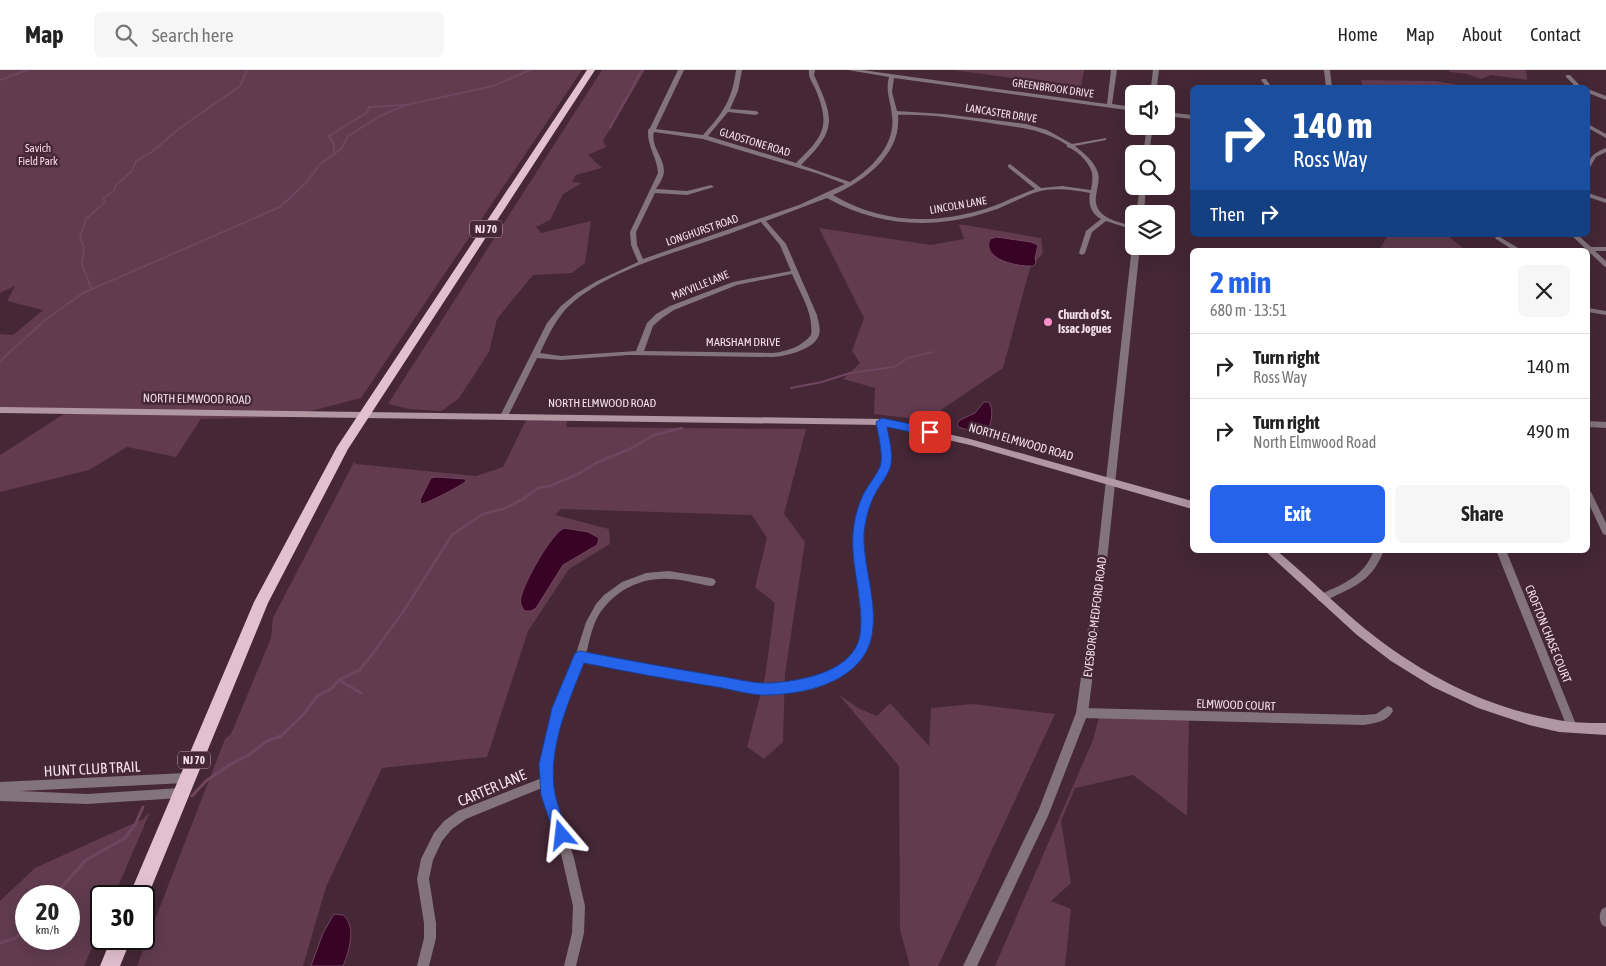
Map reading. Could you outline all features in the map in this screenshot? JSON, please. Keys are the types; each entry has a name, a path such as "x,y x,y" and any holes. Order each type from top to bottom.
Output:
{"highway":[{"name":"NJ 70","path":"142,885 262,602 344,447 591,70"},
{"path":"110,966 117,950"}],"main road":[{"name":"NORTH ELMWOOD ROAD","path":"0,410 882,422 970,442 1190,504"},
{"path":"1272,553 1364,634 1397,659 1453,690 1487,705 1535,721 1572,727 1606,729"}],"street":[{"path":"642,262 634,245 633,232 661,168 650,139 651,130 681,70"},
{"path":"704,136 720,122 728,110 736,94 739,70"},
{"path":"798,166 819,143 827,126 826,105 811,75 812,70"},
{"name":"GREENBROOK DRIVE","path":"851,70 1125,108"},
{"path":"1109,106 1114,70"},
{"path":"1154,85 1156,70"},
{"path":"1327,70 1329,85"},
{"name":"LONGHURST ROAD","path":"504,416 554,318 565,306 585,292 642,262 829,196 872,168 883,156 893,137 896,121 888,90 892,76"},
{"path":"1568,76 1577,85"},
{"path":"1264,80 1268,85"},
{"path":"1590,92 1606,98"},
{"path":"728,110 756,113"},
{"name":"LANCASTER DRIVE","path":"894,113 944,115 1024,126 1052,134 1086,159 1094,170 1092,202 1094,210 1105,219"},
{"path":"1175,115 1190,117"},
{"path":"1590,127 1606,136"},
{"name":"GLADSTONE ROAD","path":"651,130 704,136 850,184"},
{"path":"1069,146 1104,139"},
{"path":"1590,163 1594,156 1606,150"},
{"path":"1010,166 1040,190"},
{"path":"653,190 687,193 711,187"},
{"name":"LINCOLN LANE","path":"829,196 845,206 862,213 915,221 979,213 1040,190 1064,188 1093,192"},
{"path":"1590,197 1606,201"},
{"path":"1082,253 1090,231 1105,219 1125,225"},
{"name":"MARSHAM DRIVE","path":"535,355 569,358 639,353 773,355 801,347 815,336 816,326 783,244 762,220"},
{"path":"1576,237 1589,248"},
{"path":"1498,238 1515,248"},
{"path":"1590,249 1606,249"},
{"path":"1590,249 1606,266"},
{"name":"EVESBORO-MEDFORD ROAD","path":"970,966 1044,812 1082,713 1091,651 1135,255"},
{"name":"MAYVILLE LANE","path":"639,353 650,325 659,316 672,308 735,283 794,272"},
{"path":"1590,310 1606,312"},
{"path":"580,656 768,690 812,684 832,676 848,666 860,652 866,635 866,609 859,557 858,532 863,509 885,468 882,422"},
{"path":"1590,424 1606,425"},
{"path":"1590,498 1606,532"},
{"path":"1322,598 1363,577 1376,564 1379,553"},
{"name":"CROFTON CHASE COURT","path":"1502,553 1572,727"},
{"path":"570,966 580,919 578,900 562,835 548,795 546,764 559,708 593,617 604,601 621,586 645,576 658,575 711,582"},
{"name":"ELMWOOD COURT","path":"1082,713 1364,720 1378,718 1388,711"},
{"name":"CARTER LANE","path":"423,966 430,938 430,923 423,880 427,859 438,837 448,825 462,815 547,781"},
{"path":"53,798 60,785"},
{"name":"HUNT CLUB TRAIL","path":"0,787 60,785 183,786"},
{"name":"HUNT CLUB TRAIL","path":"0,796 101,798 183,786"},
{"path":"1606,912 1606,921"}],"green space":[{"name":"Savich Field Park","path":"0,70 582,70 361,398 288,417 201,419 176,457 127,447 89,470 0,492 0,455 67,412 0,411 0,334 13,335 43,310 7,301 15,286 0,293"},
{"path":"602,70 645,70 603,141 606,147 588,155 602,168 576,175 572,182 582,183 563,194 550,220 536,227 541,233 591,221 585,263 572,273 533,275 497,319 489,352 459,398 442,411 409,409 388,404"},
{"path":"953,70 1084,70 1081,87"},
{"path":"1449,70 1526,70 1527,80 1491,75 1481,79 1467,74 1450,72"},
{"path":"1361,80 1436,81 1458,85 1362,85"},
{"path":"959,224 1041,238 1043,253 1030,268 1003,368 926,420 874,414 875,388 843,379 860,363 852,351 864,318 819,228 931,245 964,239"},
{"path":"1387,237 1449,237 1463,248 1380,248"},
{"path":"527,418 568,418 566,427 806,429 784,514 805,542 785,674 783,742 764,759 747,747 765,677 775,603 755,587 767,538 752,515 561,509 555,515 609,529 610,544 569,569 528,631 487,757 382,768 326,887 303,966 137,966 143,950 155,950 155,920 225,739 231,734 271,638 273,618 354,462 356,464 476,476 503,467"},
{"path":"839,695 860,709 877,716 890,703 929,746 931,708 973,704 1055,714 938,966 910,966 900,930 899,766"},
{"path":"1099,717 1189,720 1187,816 1133,775 1075,788 1061,821 1071,883 1051,901 1071,909 1065,966 995,966 1093,740"},
{"path":"150,812 119,885 90,885 91,950 84,966 0,966 0,901 15,887 15,950 80,950 80,885 17,885 35,868 143,819"}],"shaded area":[{"path":"996,237 1031,242 1038,245 1035,258 1036,263 1033,266 1019,265 996,257 991,252 989,246 990,239"},
{"path":"984,402 989,402 992,410 987,434 958,427 957,424 960,420 975,413"},
{"path":"431,478 465,479 466,481 444,494 421,504 420,500"},
{"path":"564,528 588,532 599,538 597,545 563,565 536,608 531,611 525,611 521,603 523,590 546,548 552,539"},
{"path":"334,914 343,915 350,926 348,954 343,966 311,966 323,933"}],"waterway":[{"path":"0,80 27,70"},
{"path":"91,288 82,264 84,248 80,238 86,219 105,202 103,198 114,191 116,185 132,171 136,161 152,152 176,131 240,86 247,70"},
{"path":"0,361 45,320 83,293 280,207 307,182 319,165 341,149 348,136 380,116 406,105 493,86 530,70"},
{"path":"610,128 642,70"},
{"path":"334,154 334,145 329,136 366,113 369,107 405,105"},
{"path":"791,388 822,382 850,373 894,367 908,358 933,352"},
{"path":"365,664 403,612 452,535 483,514 503,509 523,499 538,488 550,486 580,473 596,463 632,448 654,435 682,428"},
{"path":"339,680 360,670 365,663"},
{"path":"192,796 206,781 231,764 247,756 267,741 281,736 304,714 317,696 331,689 339,680"},
{"path":"339,680 361,693"},
{"path":"64,885 86,860 125,838 135,825 143,807"},
{"path":"0,943 15,938"}],"place":[{"name":"Church of St. Issac Jogues","path":"1048,322"}],"route":[{"path":"562,835 551,799 548,795 546,764 559,708 580,656 654,671 768,690 812,684 848,666 860,652 866,635 866,609 858,549 858,532 863,509 885,468 886,454 882,435 882,422 930,432"}]}
